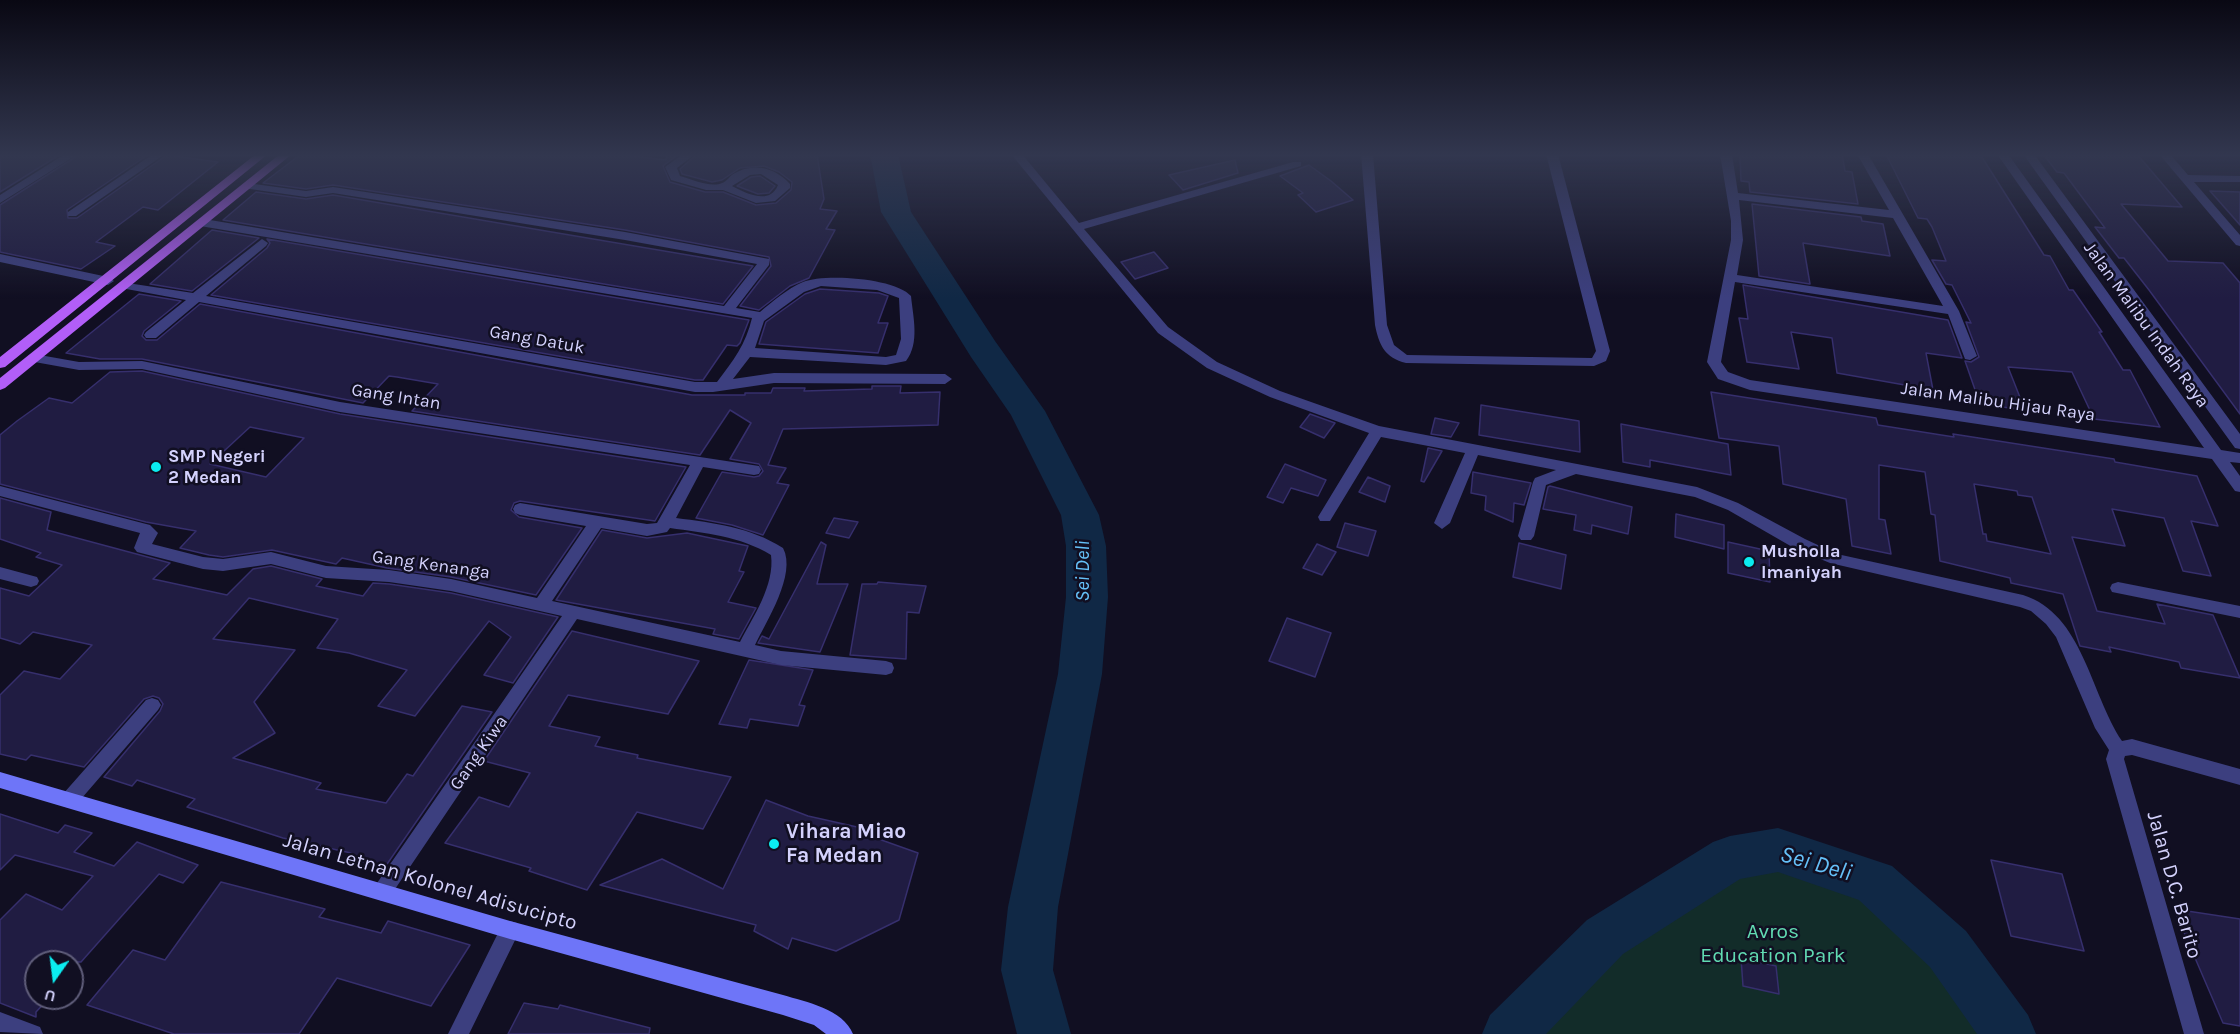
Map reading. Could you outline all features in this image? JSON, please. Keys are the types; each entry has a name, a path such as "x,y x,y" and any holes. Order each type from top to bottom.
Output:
{"main road":[{"path":"0,364 108,281 202,202"},
{"path":"0,385 228,202"},
{"name":"Jalan Letnan Kolonel Adisucipto","path":"0,780 510,930 783,1005 820,1017 843,1034"}],"street":[{"path":"72,214 89,202"},
{"path":"410,202 765,262 734,299 728,310"},
{"path":"1058,202 1137,301 1184,348 1212,365 1275,394 1377,431 1720,499 1817,553 2023,601 2037,607 2052,619 2063,634 2104,728 2118,748 2132,747 2240,777"},
{"path":"1079,227 1165,202"},
{"path":"1371,202 1381,325 1385,346 1392,355 1406,359 1594,362 1601,358 1603,351 1564,202"},
{"name":"Jalan Malibu Hijau Raya","path":"1734,202 1737,240 1732,278 1714,362 1718,372 1726,378 1750,385 2240,458"},
{"path":"1788,202 1899,215"},
{"path":"1891,202 1953,311 1970,356"},
{"name":"Jalan Malibu Indah Raya","path":"2037,202 2240,487"},
{"name":"Jalan Malibu Indah Raya","path":"2064,202 2240,444"},
{"path":"2206,202 2240,242"},
{"path":"204,223 762,316"},
{"path":"151,335 262,243"},
{"path":"0,258 108,281"},
{"path":"2090,277 2121,278"},
{"path":"1732,278 1953,311"},
{"path":"721,386 745,352 757,328 758,319 813,283 828,281 892,288 903,292 905,296 908,346 903,356 886,361 745,352"},
{"name":"Gang Datuk","path":"125,285 695,387 721,386 774,378 945,379"},
{"name":"Gang Intan","path":"34,358 79,366 142,365 340,407 754,470"},
{"path":"1325,517 1377,431"},
{"path":"1442,523 1473,450"},
{"path":"520,509 655,530 662,528 666,522 699,462"},
{"path":"1526,536 1540,482 1574,469"},
{"name":"Gang Kenanga","path":"0,491 145,530 150,533 142,548 203,563 223,565 271,558 326,572 389,576 541,604 744,650 825,664 886,669"},
{"path":"541,604 597,522"},
{"path":"666,522 747,535 778,552 781,560 776,583 744,650"},
{"path":"0,573 31,581"},
{"path":"2118,588 2240,612"},
{"name":"Gang Kiwa","path":"382,892 573,611"},
{"path":"69,800 152,705"},
{"name":"Jalan D.C. Barito","path":"2118,748 2115,759 2194,1034"},
{"path":"458,1034 510,930"},
{"path":"0,1022 33,1034"}],"green space":[{"name":"Avros Education Park","path":"1778,850 1875,882 1948,949 2009,1034 1509,1034 1605,937 1724,862"}],"building":[{"path":"4,202 78,202 67,210 68,218 77,218 99,202 168,202 158,210 143,207 96,242 115,246 81,269 0,252 0,205"},
{"path":"244,202 376,202 753,266 723,304 223,220"},
{"path":"445,202 749,202 756,205 777,202 823,202 820,209 837,211 826,229 835,230 809,278 790,286 759,310 740,306 771,266 769,257 625,230"},
{"path":"1306,202 1346,202 1316,212"},
{"path":"1910,202 2011,202 2044,255 2050,256 2069,290 2073,290 2102,332 2099,332 2123,370 2130,370 2160,427 2094,419 2072,372 2008,367 2025,410 1980,404 1965,361 1971,362 1979,357 1966,322 1971,323 1952,285 1946,284 1932,260 1946,261 1932,227 1927,219 1918,218"},
{"path":"2086,202 2178,202 2182,207 2121,204 2168,261 2223,263 2240,283 2240,414 2149,290 2124,258 2119,258 2095,227 2105,228"},
{"path":"2220,202 2240,202 2240,225"},
{"path":"1752,204 1861,217 1862,221 1883,224 1890,256 1803,243 1810,284 1759,276"},
{"path":"212,230 259,238 192,291 150,284"},
{"path":"267,239 749,320 740,343 737,346 727,345 703,380 695,380 211,295 267,248 270,243"},
{"path":"1154,252 1168,268 1135,279 1121,262"},
{"path":"1743,285 1948,320 1962,358 1926,353 1933,390 1837,373 1832,338 1791,332 1799,369 1747,362 1739,318 1748,319"},
{"path":"820,289 879,293 888,296 878,323 888,323 878,353 759,344 766,322 805,294"},
{"path":"139,294 181,301 144,331 142,336 146,340 157,340 200,304 692,395 771,393 773,388 805,388 804,391 872,389 872,386 901,386 900,393 940,392 938,425 783,429 768,465 786,468 777,483 789,485 763,535 732,525 696,518 722,472 754,477 759,476 763,471 759,464 730,459 751,423 730,410 700,455 412,411 438,384 397,377 389,376 363,403 142,359 100,359 66,353"},
{"path":"142,371 340,414 686,467 655,521 520,501 514,503 511,510 519,517 582,528 536,595 342,558 336,564 272,550 223,557 209,555 180,548 196,531 146,522 0,484 0,435 49,398 72,403 110,372","holes":["250,427 304,438 266,477 210,464"]},
{"path":"1711,392 1876,418 1878,425 2114,459 2115,462 2197,476 2218,526 2191,521 2211,576 2183,571 2164,518 2112,509 2125,546 2072,537 2097,611 2165,624 2157,604 2213,615 2240,678 2181,668 2179,662 2109,647 2111,652 2080,646 2063,594 2011,583 2010,578 1940,561 1935,515 1931,514 1925,472 1879,465 1879,519 1885,520 1891,554 1852,546 1846,499 1783,484 1779,446 1719,438","holes":["1974,484 2017,491 2018,495 2032,497 2051,554 1987,541 1986,534 1983,534"]},
{"path":"1481,405 1579,421 1580,452 1479,435"},
{"path":"1310,414 1335,423 1324,438 1300,427"},
{"path":"1435,418 1459,423 1451,437 1431,434"},
{"path":"1621,424 1728,444 1731,475 1650,460 1650,467 1623,462"},
{"path":"1428,448 1442,451 1424,482 1421,481"},
{"path":"1285,464 1326,480 1318,496 1291,488 1283,503 1267,497"},
{"path":"1473,472 1531,483 1524,505 1514,503 1513,522 1485,510 1486,496 1471,493"},
{"path":"1368,477 1390,486 1385,502 1359,492"},
{"path":"1550,486 1632,507 1628,534 1592,525 1591,534 1574,530 1576,515 1543,509"},
{"path":"0,498 51,512 47,530 170,563 153,579 227,595 253,569 271,566 322,579 316,586 363,596 373,583 389,584 451,593 558,617 513,683 484,675 511,637 489,621 415,716 378,706 407,670 349,653 317,648 338,619 249,598 213,639 295,650 254,702 275,733 233,758 321,783 316,789 386,803 407,774 413,776 462,706 492,712 385,867 347,858 351,853 283,838 187,807 195,799 137,780 132,786 104,777 160,711 163,704 159,698 153,696 144,699 84,767 31,755 26,760 0,754 0,695 24,671 60,679 92,645 33,632 20,644 0,638 0,588 29,596 62,565 36,557 41,553 0,539"},
{"path":"1676,514 1724,525 1724,549 1675,537"},
{"path":"834,518 858,522 849,538 826,533"},
{"path":"1345,523 1376,531 1368,556 1337,547"},
{"path":"602,530 647,538 687,533 748,546 739,571 744,572 728,602 756,608 739,639 713,634 715,629 556,600"},
{"path":"821,542 826,545 817,584 848,584 820,652 758,643 762,636 769,639"},
{"name":"Musholla Imaniyah","path":"1728,542 1769,551 1770,582 1728,573"},
{"path":"1519,543 1566,555 1561,589 1513,577"},
{"path":"1317,544 1336,552 1322,575 1303,568"},
{"path":"878,582 926,586 919,613 907,612 906,659 850,655 862,584 877,584"},
{"path":"1287,618 1331,633 1315,677 1269,661"},
{"path":"572,631 699,661 668,714 568,695 549,726 600,737 595,746 638,755 637,758 731,777 703,829 637,812 587,890 529,871 531,868 445,843 479,797 509,807 530,773 484,761"},
{"path":"749,660 813,670 799,705 805,706 798,726 750,719 747,728 719,724"},
{"path":"766,800 808,816 875,831 873,837 918,853 899,920 836,951 792,938 788,949 754,931 756,925 600,885 662,859 723,889"},
{"path":"0,814 58,833 65,825 92,833 74,852 114,866 137,842 198,865 183,883 159,874 84,959 84,950 24,950 24,1010 38,1010 36,1017 0,1003 0,920 26,894 62,910 93,876 15,855 0,870"},
{"path":"1991,860 2062,874 2084,951 2011,936"},
{"path":"221,882 325,909 319,917 381,933 388,921 470,945 431,1006 337,978 299,1034 174,1034 87,1005 133,950 165,960"},
{"path":"2174,909 2240,919 2240,1026 2223,1023"},
{"path":"1741,958 1776,966 1779,994 1743,986"},
{"path":"524,1003 558,1009 560,1005 650,1028 649,1034 508,1034"}],"waterway":[{"name":"Sei Deli","path":"894,202 896,212 983,349 1027,411 1080,515 1086,546 1087,597 1080,674 1033,907 1027,970 1044,1034"},
{"name":"Sei Deli","path":"1509,1034 1605,937 1730,858 1778,850 1875,882 1948,949 2009,1034"}],"place":[{"name":"SMP Negeri 2 Medan","path":"156,467"},
{"name":"Musholla Imaniyah","path":"1749,562"},
{"name":"Vihara Miao Fa Medan","path":"774,844"}]}
